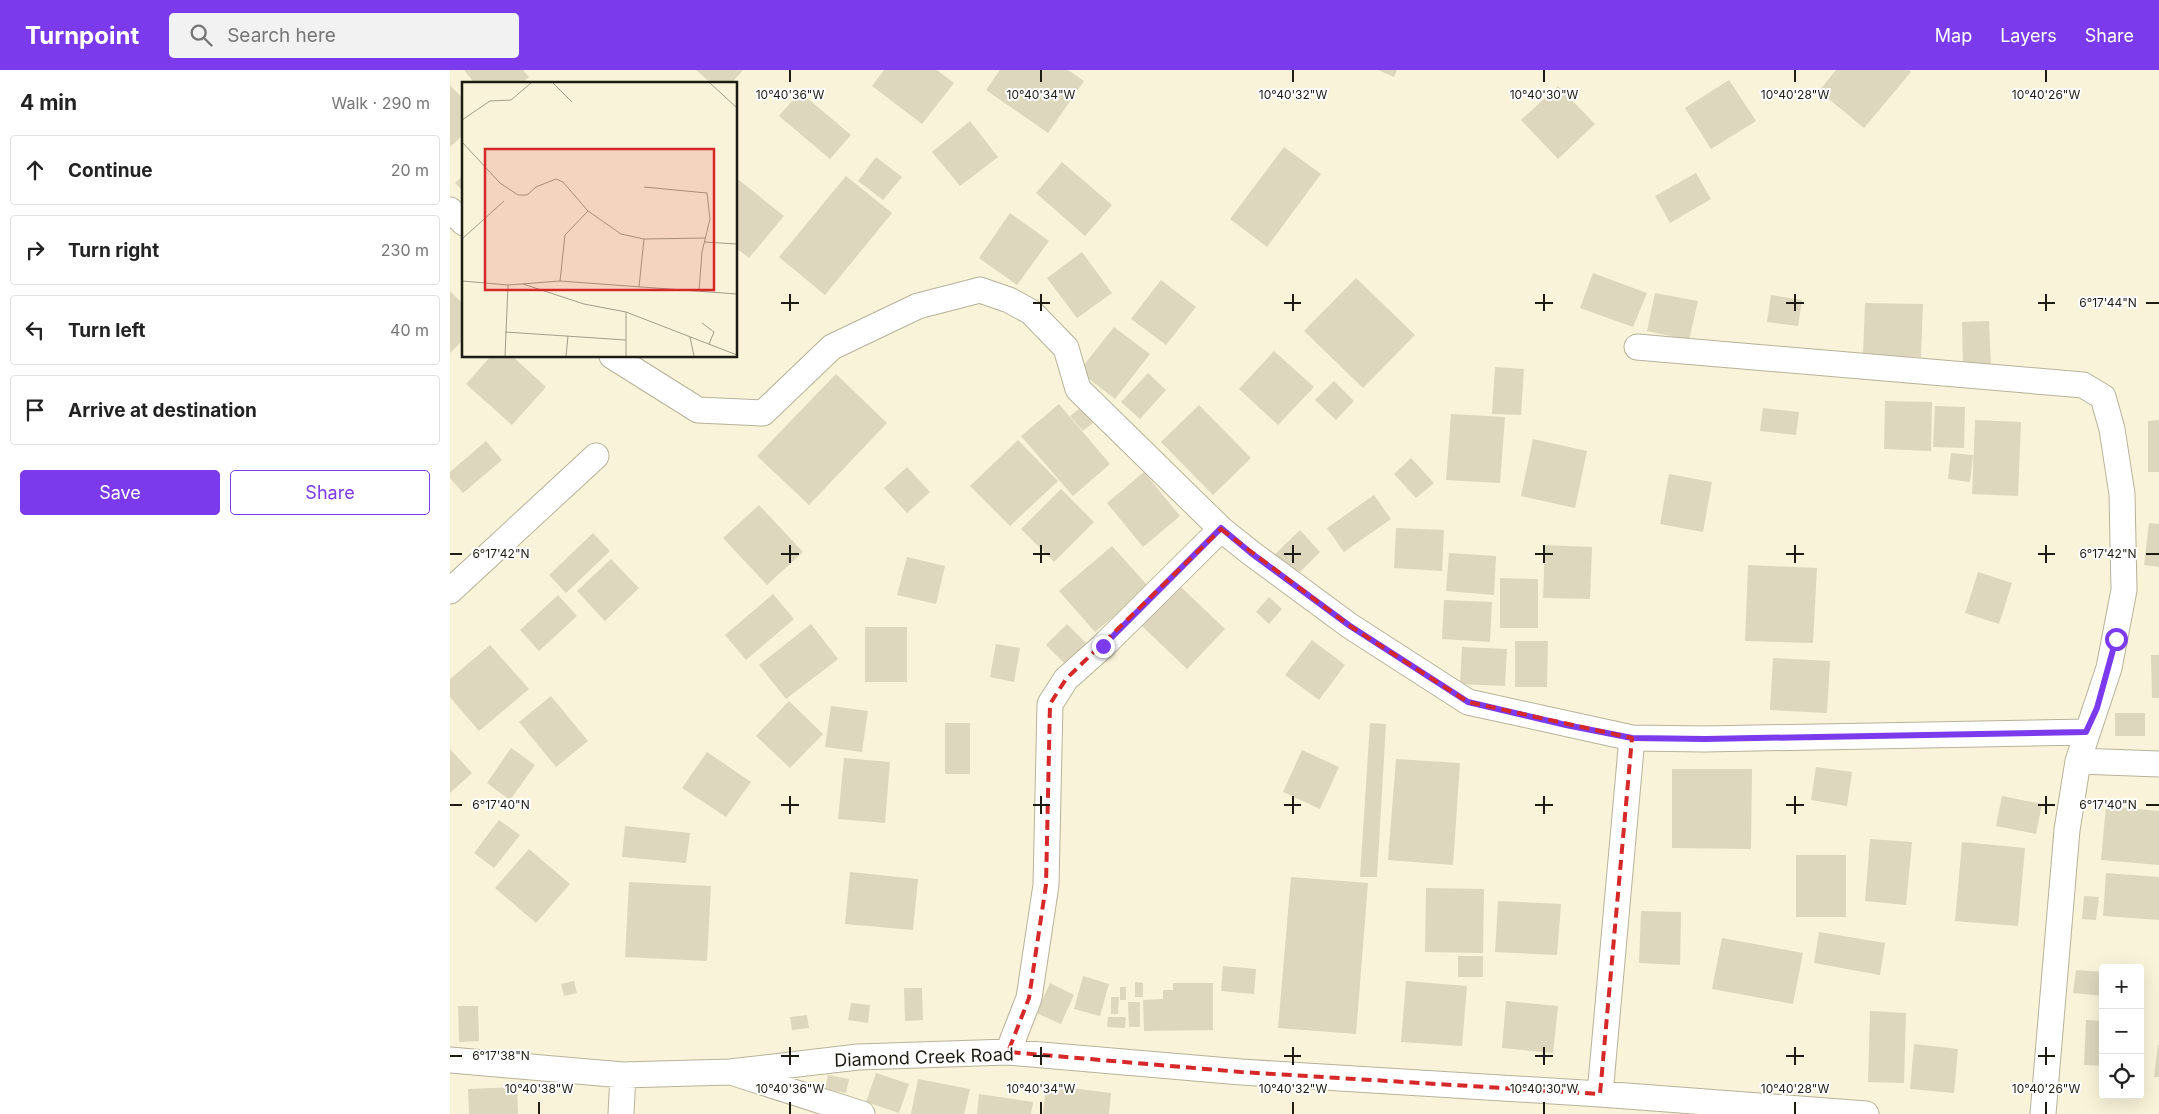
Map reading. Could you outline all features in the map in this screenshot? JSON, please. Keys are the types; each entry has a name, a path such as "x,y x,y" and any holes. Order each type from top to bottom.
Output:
{"street":[{"path":"450,210 462,221"},
{"path":"615,358 698,410 763,413 832,347 918,306 980,290 1009,300 1031,312 1066,348 1078,389 1221,528 1251,553 1350,626 1468,702 1632,738 1715,739 2086,732"},
{"path":"1637,347 2083,385 2103,398 2112,429 2122,494 2124,590 2109,668 2102,686 2097,708 2086,732 2078,761 2067,830 2042,1114"},
{"path":"450,590 596,456"},
{"path":"1008,1052 1029,998 1046,885 1050,704 1066,680 1103,646 1221,528"},
{"path":"1600,1094 1632,738"},
{"path":"2078,761 2159,764"},
{"name":"Diamond Creek Road","path":"730,1072 858,1057 1008,1052 1241,1072 1600,1094 1866,1114"},
{"path":"450,1060 623,1075 730,1072 862,1114"},
{"path":"621,1114 623,1075"}],"highlighted area":[{"path":"1221,529 1350,626 1468,702 1632,738 1600,1094 1241,1072 1008,1052 1029,998 1046,885 1050,704 1066,679"}],"building":[{"path":"464,70 523,70 529,77 523,82 473,82"},
{"path":"696,70 743,70 733,82 710,82"},
{"path":"884,70 937,70 954,83 922,124 872,86"},
{"path":"1000,70 1068,70 1084,81 1048,133 986,90"},
{"path":"1378,70 1397,70 1394,77"},
{"path":"1836,70 1909,70 1911,72 1864,128 1819,91"},
{"path":"1729,80 1756,121 1711,149 1685,108"},
{"path":"450,85 462,98 462,136 450,147"},
{"path":"1558,86 1595,124 1558,159 1521,120"},
{"path":"800,92 851,135 830,159 779,116"},
{"path":"970,121 998,157 960,186 932,152"},
{"path":"1284,147 1321,174 1267,247 1230,219"},
{"path":"876,157 902,177 883,200 858,181"},
{"path":"1062,162 1112,205 1085,236 1036,193"},
{"path":"1696,173 1711,199 1670,223 1655,196"},
{"path":"846,176 892,213 825,295 779,257"},
{"path":"462,177 462,190 455,183"},
{"path":"738,181 784,216 749,258 738,250"},
{"path":"1010,213 1049,241 1017,285 979,258"},
{"path":"1082,252 1112,293 1077,318 1047,278"},
{"path":"1593,273 1647,293 1633,327 1580,308"},
{"path":"1356,278 1415,335 1363,388 1304,331"},
{"path":"1161,280 1196,307 1166,345 1131,319"},
{"path":"450,291 462,303 462,341 450,353"},
{"path":"1655,293 1698,301 1689,340 1647,331"},
{"path":"1771,295 1802,300 1798,326 1767,322"},
{"path":"1865,303 1923,304 1921,357 1863,355"},
{"path":"1989,321 1991,366 1963,367 1962,322"},
{"path":"1114,327 1150,354 1115,399 1079,371"},
{"path":"1274,351 1314,387 1278,425 1239,389"},
{"path":"489,358 514,358 546,387 512,425 466,384"},
{"path":"1495,367 1524,369 1521,415 1492,414"},
{"path":"1148,373 1166,390 1140,419 1121,402"},
{"path":"836,374 887,423 809,505 757,456"},
{"path":"1334,381 1354,401 1336,420 1315,400"},
{"path":"1885,401 1932,402 1931,451 1884,449"},
{"path":"1088,402 1100,417 1083,431 1070,416"},
{"path":"1059,404 1110,464 1073,496 1021,436"},
{"path":"1199,405 1251,458 1213,495 1161,442"},
{"path":"1935,406 1965,407 1964,448 1933,447"},
{"path":"1763,408 1799,412 1796,435 1760,431"},
{"path":"1451,414 1505,417 1500,483 1446,480"},
{"path":"1975,420 2021,422 2018,496 1972,494"},
{"path":"2159,420 2159,472 2148,472 2148,421"},
{"path":"1533,439 1587,451 1575,508 1521,496"},
{"path":"1018,440 1058,481 1010,526 970,486"},
{"path":"486,441 502,460 463,493 450,478 450,472"},
{"path":"1951,453 1973,455 1970,482 1948,479"},
{"path":"1411,458 1434,483 1416,498 1394,474"},
{"path":"907,467 930,492 907,513 884,488"},
{"path":"1144,472 1180,516 1143,547 1107,503"},
{"path":"1669,474 1712,482 1703,532 1660,524"},
{"path":"1061,489 1094,522 1054,562 1021,529"},
{"path":"1374,495 1391,519 1344,552 1327,528"},
{"path":"759,505 803,552 767,585 723,538"},
{"path":"2149,523 2159,524 2159,567 2144,565"},
{"path":"1396,528 1444,530 1442,571 1394,568"},
{"path":"1300,530 1320,552 1292,580 1271,558"},
{"path":"593,533 610,551 566,593 549,575"},
{"path":"1545,545 1592,547 1590,599 1543,598"},
{"path":"1112,546 1149,587 1095,632 1059,591"},
{"path":"1449,553 1496,556 1494,595 1446,591"},
{"path":"907,557 945,566 936,604 897,595"},
{"path":"611,559 639,588 605,621 577,591"},
{"path":"1748,565 1817,568 1813,643 1745,641"},
{"path":"1978,572 2012,583 1999,624 1965,613"},
{"path":"1500,578 1538,579 1538,628 1500,628"},
{"path":"1180,586 1225,629 1187,669 1142,626"},
{"path":"773,594 794,619 746,660 725,635"},
{"path":"558,595 577,616 539,651 520,630"},
{"path":"1269,597 1282,609 1269,624 1256,612"},
{"path":"1444,600 1492,602 1490,642 1442,639"},
{"path":"811,624 838,659 786,699 759,665"},
{"path":"1067,624 1090,647 1069,668 1046,645"},
{"path":"865,627 907,627 907,682 865,682"},
{"path":"1312,640 1345,665 1319,700 1285,675"},
{"path":"1515,641 1548,641 1547,687 1515,687"},
{"path":"996,644 1020,648 1014,682 990,677"},
{"path":"490,645 529,689 479,731 450,697 450,679"},
{"path":"1462,647 1507,649 1505,686 1460,684"},
{"path":"2151,655 2159,655 2159,698 2152,698"},
{"path":"1773,658 1830,661 1827,713 1770,710"},
{"path":"551,696 588,741 556,767 519,722"},
{"path":"789,701 823,734 790,768 756,736"},
{"path":"831,706 868,711 862,752 825,747"},
{"path":"2115,713 2145,713 2145,736 2115,736"},
{"path":"945,723 970,723 970,774 945,774"},
{"path":"1370,723 1386,724 1377,877 1360,877"},
{"path":"511,748 535,765 510,800 487,783"},
{"path":"450,749 472,773 450,793"},
{"path":"1302,750 1339,767 1320,809 1283,792"},
{"path":"707,752 751,782 726,817 682,788"},
{"path":"844,758 890,762 885,823 838,819"},
{"path":"1396,759 1460,763 1453,865 1388,860"},
{"path":"1816,767 1852,772 1847,806 1811,800"},
{"path":"1672,769 1752,769 1751,849 1672,848"},
{"path":"2002,796 2042,804 2036,834 1996,826"},
{"path":"2106,806 2159,811 2159,865 2101,860"},
{"path":"499,820 520,835 494,868 474,853"},
{"path":"625,826 690,833 686,863 622,857"},
{"path":"1870,839 1912,842 1906,905 1865,901"},
{"path":"1962,842 2025,848 2018,926 1955,921"},
{"path":"529,849 570,884 536,923 495,888"},
{"path":"1796,855 1846,855 1846,917 1796,917"},
{"path":"850,872 918,879 913,930 845,924"},
{"path":"2106,873 2159,877 2159,920 2103,916"},
{"path":"1291,877 1368,883 1356,1034 1278,1028"},
{"path":"629,882 711,886 707,961 625,957"},
{"path":"1426,888 1484,889 1483,953 1425,952"},
{"path":"2084,896 2099,897 2096,920 2082,919"},
{"path":"1498,901 1561,904 1557,955 1495,952"},
{"path":"1641,911 1681,912 1680,965 1639,963"},
{"path":"1819,932 1885,943 1880,975 1814,963"},
{"path":"1722,938 1803,953 1793,1004 1712,989"},
{"path":"1458,956 1483,956 1483,977 1458,977"},
{"path":"1223,966 1256,969 1254,994 1221,991"},
{"path":"2076,970 2099,972 2099,996 2073,993"},
{"path":"1083,976 1109,984 1100,1016 1074,1009"},
{"path":"574,981 577,993 564,996 561,984"},
{"path":"1406,981 1467,986 1462,1046 1401,1042"},
{"path":"1135,982 1143,983 1143,997 1135,997"},
{"path":"1050,983 1074,995 1061,1024 1036,1013"},
{"path":"1173,983 1213,983 1213,1030 1144,1031 1143,1000 1163,999 1163,990 1173,990"},
{"path":"1120,987 1126,987 1126,1000 1120,1000"},
{"path":"904,988 922,988 923,1020 905,1021"},
{"path":"1111,997 1119,997 1118,1014 1111,1014"},
{"path":"1506,1001 1558,1006 1553,1053 1502,1048"},
{"path":"1128,1002 1140,1002 1140,1027 1129,1027"},
{"path":"851,1003 870,1005 868,1023 848,1020"},
{"path":"458,1006 478,1006 479,1041 459,1042"},
{"path":"1870,1011 1906,1013 1904,1083 1868,1082"},
{"path":"807,1015 809,1028 792,1030 790,1017"},
{"path":"1108,1017 1126,1017 1125,1028 1107,1027"},
{"path":"2086,1020 2099,1021 2099,1066 2084,1065"},
{"path":"1914,1044 1958,1049 1954,1093 1910,1089"},
{"path":"2158,1044 2159,1077 2154,1077"},
{"path":"876,1073 909,1084 899,1113 866,1102"},
{"path":"828,1075 849,1079 846,1093 825,1089"},
{"path":"918,1079 970,1089 964,1114 911,1114"},
{"path":"1046,1085 1111,1093 1109,1114 1043,1114"},
{"path":"517,1087 518,1114 469,1114 468,1089"},
{"path":"979,1094 1033,1102 1031,1114 977,1114"}],"route":[{"path":"1103,646 1221,528 1251,553 1350,626 1468,702 1632,738 1705,739 2086,732 2097,708 2116,639"}]}
